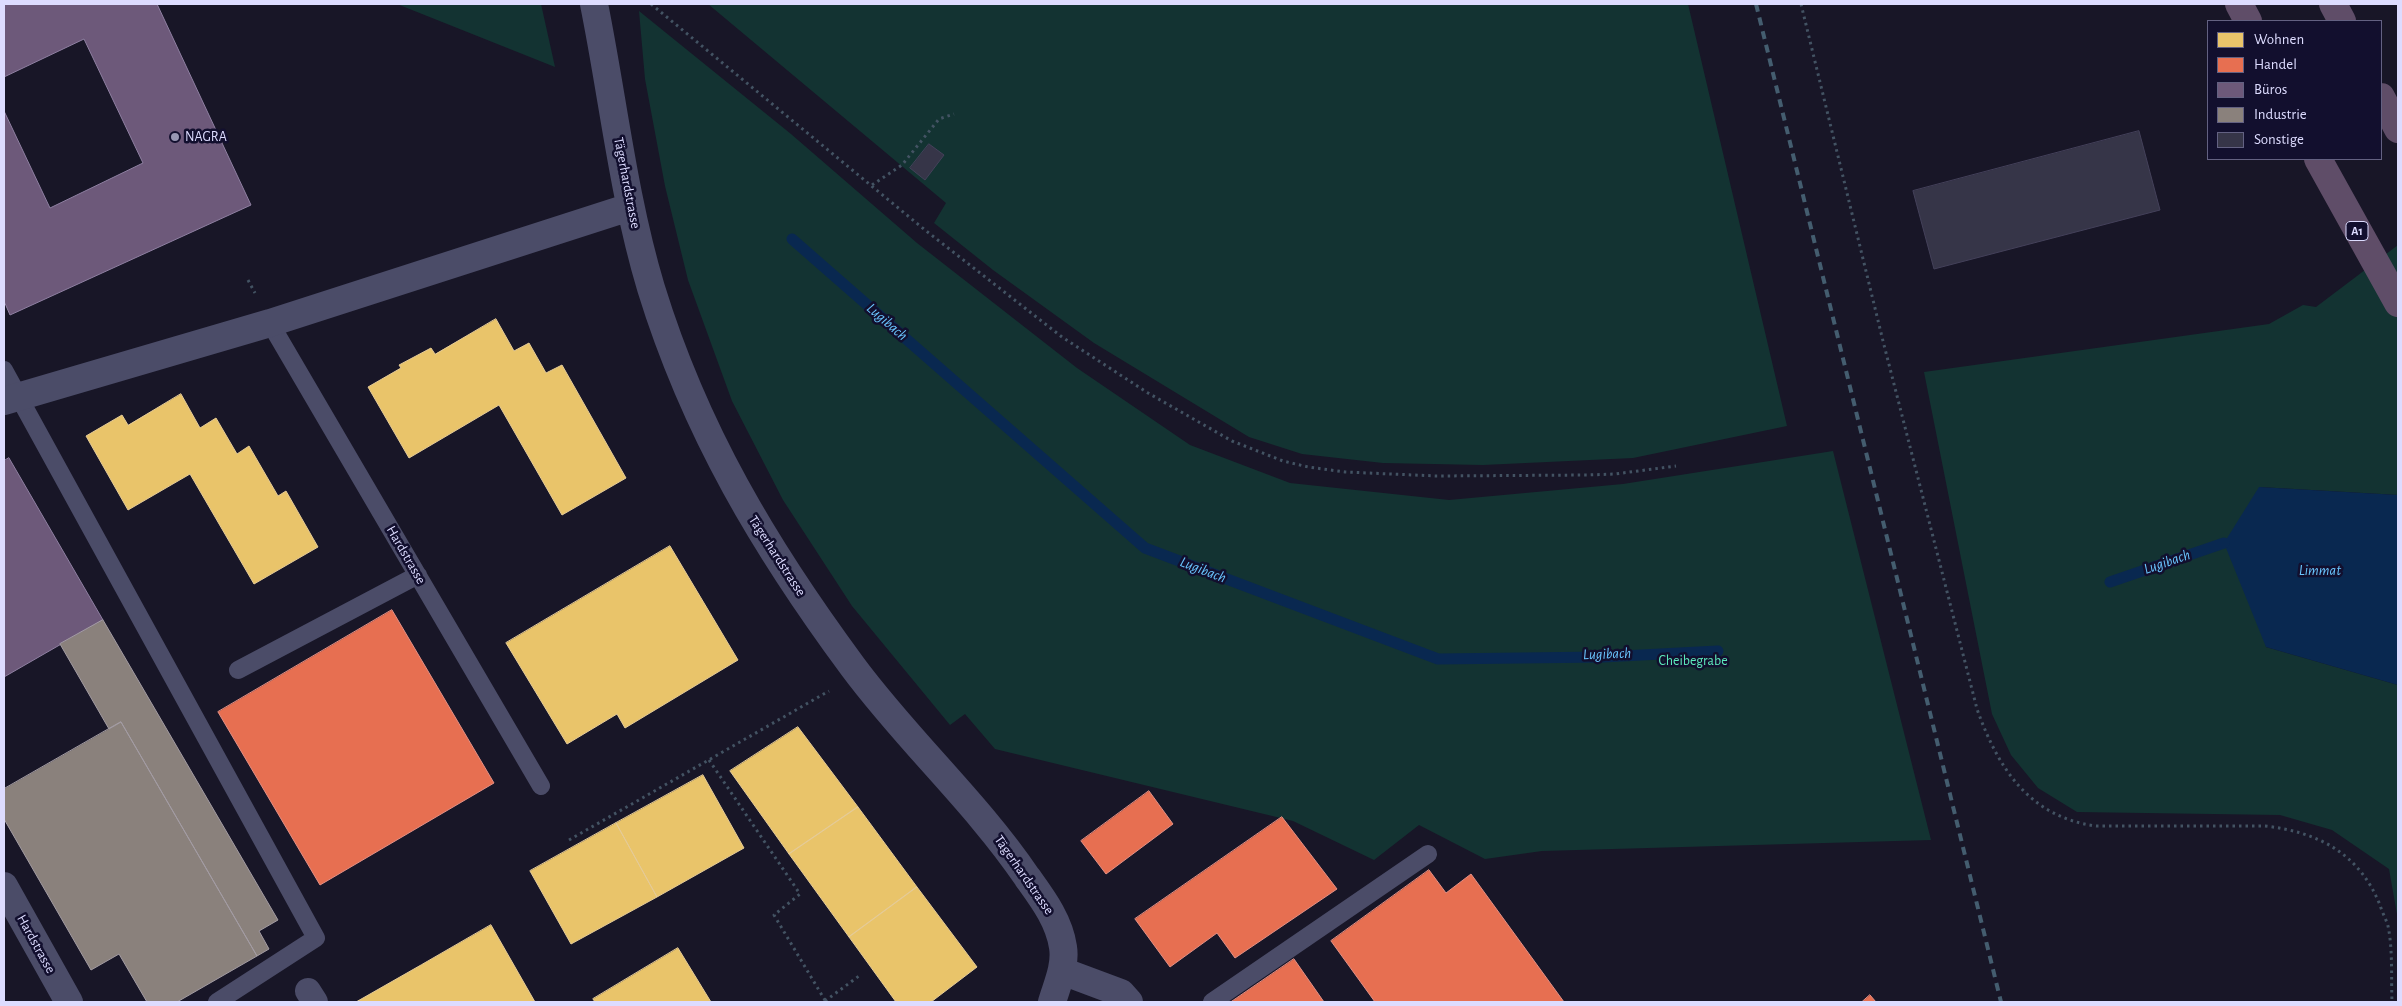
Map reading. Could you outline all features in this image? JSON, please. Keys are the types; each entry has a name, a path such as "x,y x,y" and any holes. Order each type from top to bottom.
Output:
{"highway":[{"path":"2239,4 2247,20"},
{"path":"2333,4 2341,20"},
{"path":"2382,99 2398,129"},
{"name":"A1","path":"2319,160 2398,303"}],"street":[{"name":"Tägerhardstrasse","path":"594,4 630,207 651,287 678,366 706,432 747,510 794,584 855,670 1008,849 1052,912 1063,948 1062,971 1052,1002"},
{"path":"11,399 270,323 630,207"},
{"name":"Hardstrasse","path":"4,886 69,1002"},
{"path":"1062,971 1121,994 1129,1002"}],"lane":[{"name":"Hardstrasse","path":"270,323 541,786"},
{"path":"4,370 11,399 316,938 217,1002"},
{"path":"238,670 418,575"},
{"path":"1212,1002 1428,854"}],"path":[{"path":"651,4 932,236 1062,337 1203,426 1257,452 1308,467 1376,474 1587,475 1615,474 1676,466"},
{"path":"1801,4 1883,341 1974,700 1993,751 2022,791 2039,805 2077,824 2096,826 2265,826 2291,829 2311,835 2331,846 2351,859 2366,877 2388,926 2392,1002"},
{"path":"872,185 902,165 939,119 954,114"},
{"path":"569,840 832,690 855,670"},
{"path":"709,760 800,894 774,915 825,1002 859,976"}],"green space":[{"path":"397,4 541,4 555,67"},
{"path":"708,4 1688,4 1787,426 1633,458 1483,465 1383,463 1302,454 1249,437 1094,343 993,270 934,223 946,203"},
{"name":"Cheibegrabe","path":"639,11 791,134 917,243 1077,368 1190,445 1290,483 1449,500 1623,484 1833,451 1931,840 1542,851 1485,859 1419,825 1374,860 1293,821 995,749 965,714 950,725 852,606 783,500 732,401 688,280 665,186 645,79"},
{"path":"2398,245 2398,495 2259,487 2266,647 2398,685 2398,920 2389,869 2332,830 2280,815 2077,812 2038,788 2011,755 1992,714 1924,372 2269,324 2303,305 2316,307"}],"water":[{"name":"Limmat","path":"2259,487 2398,495 2398,685 2266,647 2224,543"}],"building: Wohnen":[{"path":"496,319 514,351 529,343 546,373 562,365 626,478 562,515 499,405 409,458 368,387 401,368 399,365 431,348 435,354"},
{"path":"181,394 200,428 216,418 237,454 249,446 278,496 286,491 318,547 254,584 190,474 128,510 86,436 122,415 128,425"},
{"path":"670,546 738,660 625,728 617,714 567,744 506,643"},
{"path":"798,727 858,807 789,854 730,771"},
{"path":"703,775 744,848 657,897 616,823"},
{"path":"858,807 917,887 849,937 789,854"},
{"path":"616,823 657,897 571,944 530,871"},
{"path":"917,887 977,967 931,1002 896,1002 849,937"},
{"path":"491,925 535,1002 356,1002 421,965"},
{"path":"678,948 711,1002 595,1002 593,999"}],"building: Handel":[{"path":"392,610 494,783 320,885 218,712"},
{"path":"1149,791 1173,824 1106,874 1081,841"},
{"path":"1282,817 1337,889 1235,958 1217,933 1170,967 1135,919"},
{"path":"1429,870 1446,893 1471,874 1564,1002 1375,1002 1331,941"},
{"path":"1294,959 1324,1002 1231,1002"},
{"path":"1870,995 1876,1002 1862,1002"}],"building: Büros":[{"name":"NAGRA","path":"4,4 157,4 251,205 10,315 4,301 4,111 50,208 143,163 84,39 4,77"},
{"path":"9,458 103,620 4,677 4,461"}],"building: Industrie":[{"path":"103,620 278,920 259,931 269,949 257,956 121,722 109,729 60,644"},
{"path":"121,722 257,956 177,1002 147,1002 119,954 91,970 4,819 4,789"}],"building: Sonstige":[{"path":"2139,131 2160,210 1934,269 1913,191"},
{"path":"929,144 944,155 925,180 910,168"}],"waterway":[{"name":"Lugibach","path":"792,239 1145,548 1438,659 1603,657 1718,651"},
{"name":"Lugibach","path":"2110,582 2224,543"}],"railway":[{"path":"1756,4 2001,1002"}],"place":[{"name":"NAGRA","path":"175,137"}]}
